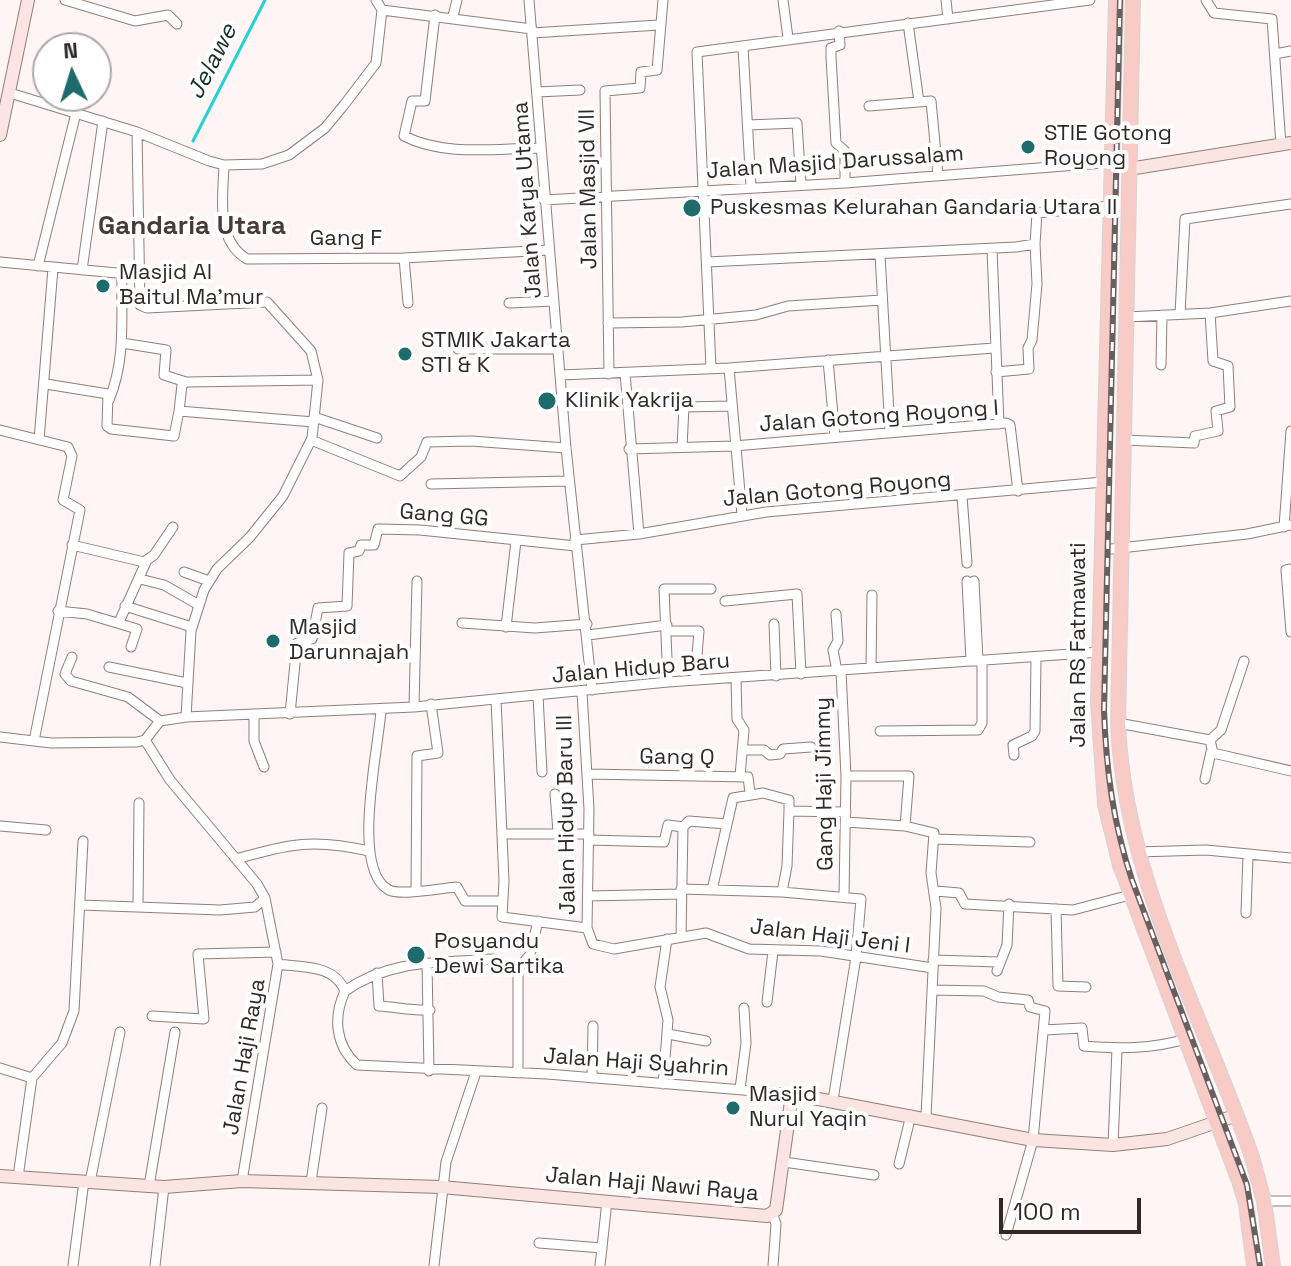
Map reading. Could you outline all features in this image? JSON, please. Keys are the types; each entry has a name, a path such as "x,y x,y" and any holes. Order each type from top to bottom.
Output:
{"main road":[{"name":"Jalan RS Fatmawati","path":"1116,0 1098,726 1105,804 1130,895 1219,1124 1246,1204 1254,1266"},
{"name":"Jalan RS Fatmawati","path":"1133,0 1118,723 1122,783 1137,852 1237,1115 1264,1201 1273,1266"}],"street":[{"path":"0,135 28,0"},
{"path":"65,0 135,21 168,15 177,24"},
{"path":"10,93 137,132 224,165 275,161 325,128 376,63 382,10 376,0"},
{"path":"451,16 457,0"},
{"name":"Jalan Karya Utama","path":"529,0 569,481 587,630"},
{"path":"382,10 451,16 532,31 659,25 663,0"},
{"path":"783,0 788,38"},
{"path":"946,0 948,19"},
{"path":"711,368 697,52 1090,0"},
{"path":"1129,165 1286,144 1272,19 1214,13 1206,0"},
{"path":"435,15 425,101 412,101 404,136 418,143 464,151 490,147 541,148"},
{"path":"908,23 919,102"},
{"name":"Jalan Masjid VII","path":"609,374 610,259 605,91 640,88 641,72 657,70 659,25"},
{"path":"839,31 840,45 831,48 831,57 836,143 845,151 845,183"},
{"path":"743,47 751,187"},
{"path":"1275,54 1291,51"},
{"path":"537,92 580,90"},
{"path":"869,106 919,102 933,104 938,175"},
{"path":"38,266 76,113"},
{"path":"82,270 103,121"},
{"path":"748,125 797,123 801,185"},
{"path":"137,132 139,302 143,307 257,300 273,305 311,351 318,380 311,440 283,496 209,581 199,605 192,627 186,717"},
{"name":"Jalan Masjid Darussalam","path":"544,200 845,183 1111,161 1129,165"},
{"name":"Gang F","path":"224,165 222,218 238,254 247,259 404,258 549,250"},
{"path":"1180,314 1185,219 1291,204"},
{"path":"996,372 1029,369 1028,348 1033,334 1037,284 1037,213 1110,206"},
{"path":"707,262 992,249 1035,244"},
{"path":"992,249 999,424"},
{"path":"880,255 883,354 890,431"},
{"path":"404,258 408,303"},
{"path":"0,262 138,275"},
{"path":"39,440 46,384 46,326 53,268"},
{"path":"109,400 117,382 122,343 122,274"},
{"path":"608,323 644,325 709,320 756,315 788,306 882,300"},
{"path":"509,303 554,301"},
{"path":"1126,317 1210,313 1291,301"},
{"path":"1124,440 1194,443 1195,436 1218,431 1216,411 1230,407 1228,366 1213,361 1210,313"},
{"path":"1161,365 1162,315"},
{"path":"122,343 166,350 164,375 186,382 318,380"},
{"path":"560,375 729,368 994,348"},
{"path":"458,349 558,349"},
{"path":"828,360 835,437"},
{"path":"729,368 742,515"},
{"path":"625,373 629,449 639,534"},
{"path":"46,384 99,390 108,394 107,426 111,429 174,436 182,385 186,382"},
{"path":"682,447 684,407 732,406"},
{"path":"179,411 314,419 377,438"},
{"name":"Jalan Gotong Royong I","path":"629,449 734,446 890,431 1010,425 1018,491"},
{"path":"0,430 70,450 63,500 81,513 58,611 34,741"},
{"path":"1102,550 1247,534 1287,526 1291,431"},
{"path":"311,440 400,476 421,457 426,443 471,441 566,448"},
{"path":"431,484 569,481"},
{"name":"Jalan Gotong Royong","path":"516,541 576,543 742,515 1103,482"},
{"path":"962,496 967,563"},
{"path":"119,622 147,560 173,527"},
{"name":"Gang GG","path":"290,714 297,643 312,639 318,608 347,606 349,553 359,551 361,545 374,545 378,529 420,530 516,541"},
{"path":"506,627 516,541"},
{"path":"72,545 147,560"},
{"path":"1291,569 1286,570 1291,632"},
{"path":"184,572 209,581"},
{"path":"140,579 164,585 199,605"},
{"path":"414,707 417,581"},
{"path":"880,731 975,732 982,723 971,581"},
{"path":"668,682 664,589 711,589"},
{"path":"725,601 797,594 801,674"},
{"path":"871,668 872,595"},
{"path":"125,606 192,627"},
{"path":"58,611 119,622 137,629 131,647"},
{"name":"Gang Haji Jimmy","path":"836,614 838,641 833,650 839,671 846,776 844,896"},
{"path":"462,623 587,630 668,628 699,631 695,680"},
{"path":"774,624 776,676"},
{"name":"Jalan Hidup Baru III","path":"587,630 588,932"},
{"name":"Jalan Hidup Baru","path":"160,721 186,717 381,710 668,682 1100,652"},
{"path":"0,737 104,744 145,740 160,721 128,697 71,681 65,674 72,657"},
{"path":"1014,755 1013,745 1032,736 1035,731 1036,658"},
{"path":"1210,740 1221,730 1244,661"},
{"path":"109,667 187,683"},
{"path":"736,678 737,719 744,730 740,776"},
{"path":"538,696 542,772"},
{"path":"381,710 367,831 369,851 381,884 395,892 457,887 465,901 502,901 503,834 496,699"},
{"path":"416,891 417,756 436,755 437,737 431,726 431,704"},
{"path":"254,715 254,741 264,767"},
{"path":"1118,723 1210,740"},
{"name":"Jalan Haji Raya","path":"145,740 170,780 265,898 278,964 242,1181"},
{"path":"1205,779 1211,752 1210,740"},
{"path":"742,750 764,750 770,755 780,754 783,749 811,747"},
{"path":"1211,752 1291,771"},
{"name":"Gang Q","path":"588,774 750,777 750,793"},
{"path":"846,776 909,776 905,826"},
{"path":"712,890 733,798 750,793 770,793 786,798 789,811 787,866 782,892"},
{"path":"555,794 558,832"},
{"path":"138,907 139,803"},
{"path":"789,811 930,829 934,839 931,873 936,891 926,1117"},
{"path":"681,935 683,827 689,821 726,824"},
{"path":"503,834 558,832 664,842 668,825 683,827"},
{"path":"0,826 46,830"},
{"path":"934,839 1030,842"},
{"path":"18,1177 32,1078 62,1043 72,1017 83,841"},
{"path":"236,859 308,842 331,842 369,851"},
{"path":"1137,852 1206,850 1291,858"},
{"path":"1246,913 1248,856"},
{"path":"588,896 712,890 861,899 856,957 833,1100"},
{"path":"936,891 958,893 965,904 1009,904 1056,909 1087,909 1130,895"},
{"path":"81,905 239,909 255,907 265,898"},
{"name":"Jalan Haji Jeni I","path":"502,901 502,917 588,932 593,944 606,949 706,933 745,948 814,950 856,957 998,967 1007,945 1009,904"},
{"path":"1056,909 1058,986 1086,987"},
{"path":"518,1073 518,968 530,955 538,921"},
{"path":"663,1084 668,1034 667,1008 660,987 667,939"},
{"path":"767,1002 773,951"},
{"path":"152,1016 204,1019 198,954 276,952"},
{"path":"278,964 332,973 345,991 377,973 402,965 493,959"},
{"path":"427,963 429,1071"},
{"path":"377,973 379,1006 393,1006 403,1012 430,1010"},
{"path":"932,990 984,991 998,997 1028,1000 1030,1007 1044,1010 1033,1140 1006,1235"},
{"name":"Jalan Haji Syahrin","path":"345,991 338,1008 337,1029 354,1063 363,1067 518,1073 792,1094"},
{"path":"740,1089 746,1043 744,1008"},
{"path":"592,1078 593,1026"},
{"path":"1044,1030 1082,1028 1084,1046 1117,1049 1160,1046 1186,1039"},
{"path":"73,1266 87,1181 120,1032"},
{"path":"149,1186 175,1032"},
{"path":"668,1034 706,1041"},
{"path":"1113,1145 1117,1049"},
{"path":"0,1068 32,1078"},
{"path":"434,1266 441,1187 451,1140 476,1072"},
{"path":"792,1094 926,1117 1033,1140 1113,1145 1159,1141 1219,1124 1237,1115"},
{"name":"Jalan Haji Nawi Raya","path":"0,1176 164,1187 242,1181 441,1187 773,1215 784,1162 792,1094"},
{"path":"311,1182 322,1108"},
{"path":"899,1164 911,1115"},
{"path":"954,1138 956,1123"},
{"path":"784,1162 874,1175"},
{"path":"155,1266 164,1187"},
{"path":"600,1266 607,1201"},
{"path":"1264,1201 1291,1201"},
{"path":"773,1215 776,1224 773,1266"},
{"path":"539,1243 602,1248"}],"waterway":[{"name":"Jelawe","path":"193,141 265,0"}],"railway":[{"path":"1120,0 1104,710 1109,775 1115,817 1132,880 1247,1185 1260,1266"}],"place":[{"name":"STIE Gotong Royong","path":"1028,147"},
{"name":"Puskesmas Kelurahan Gandaria Utara II","path":"692,208"},
{"name":"Masjid Al Baitul Ma'mur","path":"103,286"},
{"name":"STMIK Jakarta STI & K","path":"405,354"},
{"name":"Klinik Yakrija","path":"547,401"},
{"name":"Masjid Darunnajah","path":"273,641"},
{"name":"Posyandu Dewi Sartika","path":"416,955"},
{"name":"Masjid Nurul Yaqin","path":"733,1108"}],"district":[{"name":"Gandaria Utara","path":"192,227"}]}
